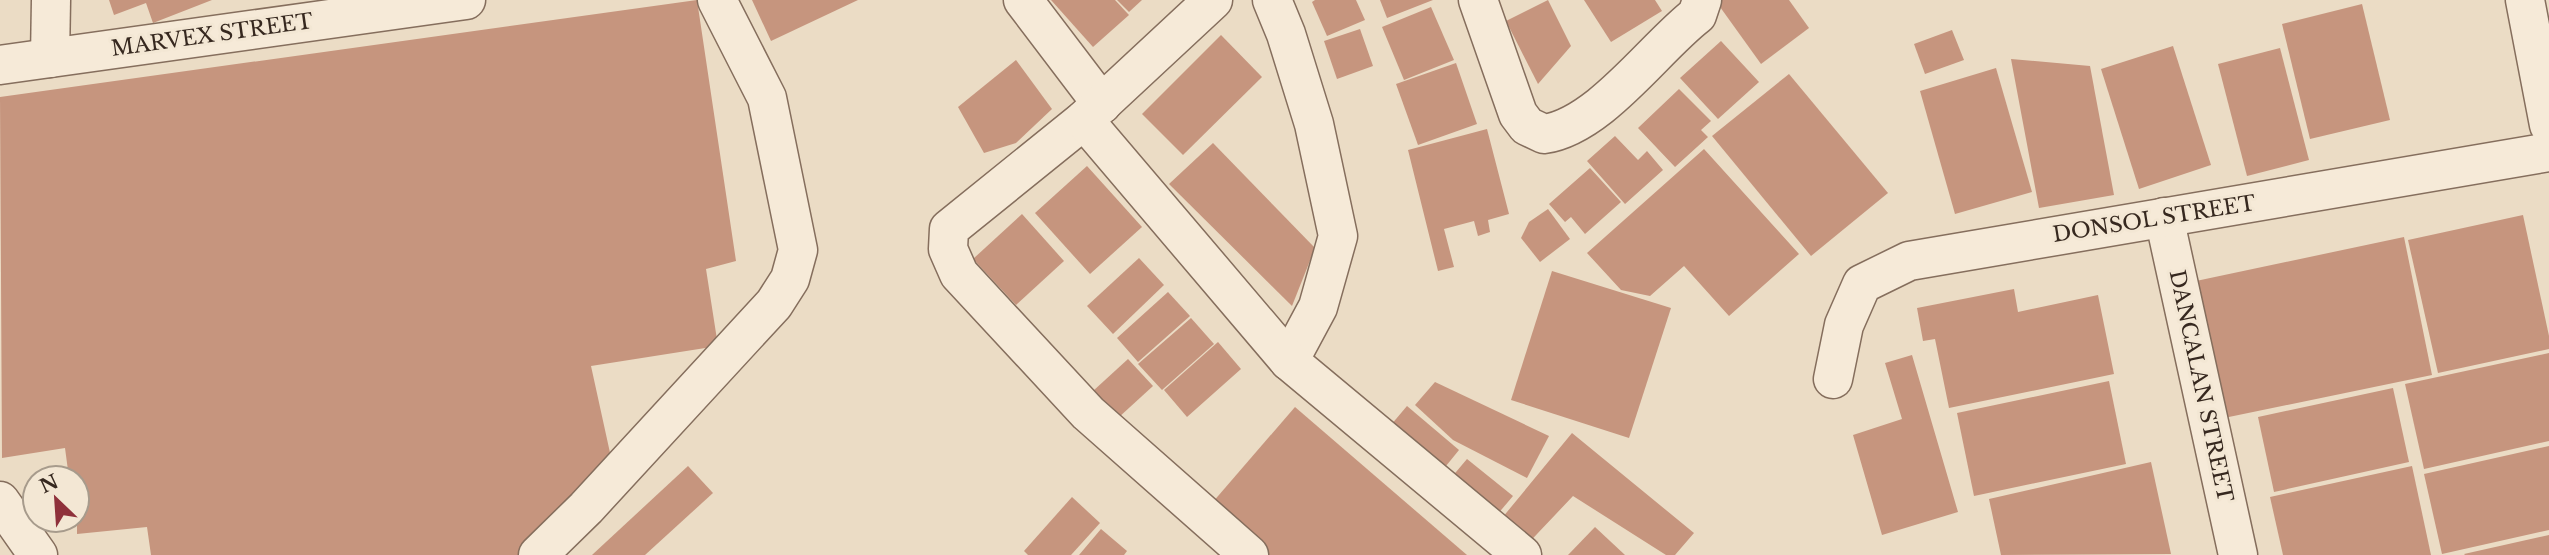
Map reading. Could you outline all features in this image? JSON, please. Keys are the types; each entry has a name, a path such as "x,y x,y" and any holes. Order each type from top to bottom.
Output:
{"street":[{"path":"50,58 51,0"},
{"name":"MARVEX STREET","path":"0,65 466,0"},
{"path":"538,555 586,508 774,304 790,279 798,250 767,98 717,0"},
{"path":"1023,0 1093,112 1289,361 1522,555"},
{"path":"1213,0 1093,112 949,229 948,249 958,274 1088,414 1249,555"},
{"path":"1272,0 1286,34 1314,124 1338,236 1318,306 1289,361"},
{"path":"1478,0 1518,114 1527,126 1544,134 1557,132 1572,124 1626,84 1697,15 1702,0"},
{"path":"2525,0 2549,125"},
{"name":"DONSOL STREET","path":"1833,379 1844,325 1862,284 1909,261 2549,152"},
{"name":"DANCALAN STREET","path":"2164,217 2238,555"},
{"path":"0,501 38,555"}],"building":[{"path":"109,0 212,0 153,23 146,3 114,15"},
{"path":"697,0 736,261 706,269 718,346 591,366 614,471 526,555 151,555 147,527 91,533 91,464 67,464 65,448 2,458 0,97"},
{"path":"752,0 858,0 771,41"},
{"path":"1051,0 1115,0 1129,15 1093,47"},
{"path":"1117,0 1142,0 1129,12"},
{"path":"1356,0 1365,20 1327,36 1312,2"},
{"path":"1380,0 1433,0 1387,18"},
{"path":"1548,0 1571,46 1538,84 1506,21"},
{"path":"1584,0 1655,0 1662,11 1611,42"},
{"path":"1715,0 1789,0 1809,28 1761,64"},
{"path":"2362,4 2390,120 2310,139 2282,24"},
{"path":"1431,7 1454,60 1404,80 1382,27"},
{"path":"1360,29 1373,66 1337,79 1324,41"},
{"path":"1952,30 1964,60 1925,74 1914,44"},
{"path":"1221,35 1262,77 1183,155 1142,114"},
{"path":"1721,41 1759,82 1718,119 1680,78"},
{"path":"2173,46 2211,165 2139,189 2101,69"},
{"path":"2280,48 2309,160 2247,176 2218,64"},
{"path":"2011,59 2090,66 2114,195 2039,208"},
{"path":"1016,60 1052,109 1016,143 984,153 958,107"},
{"path":"1456,63 1477,124 1418,145 1396,84"},
{"path":"1996,68 2032,192 1955,214 1920,91"},
{"path":"1789,74 1888,193 1811,256 1712,136"},
{"path":"1679,89 1711,121 1701,130 1708,137 1675,167 1638,128"},
{"path":"1487,129 1509,214 1488,220 1490,232 1478,236 1474,221 1444,229 1454,267 1438,271 1408,150"},
{"path":"1615,136 1638,160 1647,151 1663,170 1625,204 1587,161"},
{"path":"1213,143 1315,248 1292,306 1169,184"},
{"path":"1704,149 1799,254 1729,316 1684,266 1650,296 1621,290 1587,253"},
{"path":"1087,166 1142,227 1090,274 1035,213"},
{"path":"1590,168 1621,202 1585,234 1571,217 1565,222 1549,204"},
{"path":"1548,209 1570,239 1540,262 1521,238 1529,222"},
{"path":"1022,214 1064,261 1016,305 973,259"},
{"path":"2523,215 2549,336 2549,349 2438,373 2408,240"},
{"path":"2404,237 2432,375 2224,418 2196,281"},
{"path":"1139,258 1164,285 1113,334 1087,306"},
{"path":"1552,271 1671,308 1629,438 1511,400"},
{"path":"2014,289 2018,312 2098,295 2114,374 1949,408 1935,339 1923,341 1917,308"},
{"path":"1168,292 1190,316 1138,362 1117,338"},
{"path":"1191,318 1214,344 1162,390 1138,364"},
{"path":"1218,342 1241,369 1187,417 1164,390"},
{"path":"2549,353 2549,441 2424,469 2405,384"},
{"path":"1912,355 1958,512 1882,535 1853,435 1902,419 1885,363"},
{"path":"1128,359 1153,386 1106,429 1081,402"},
{"path":"2109,381 2126,464 1974,496 1957,413"},
{"path":"1435,382 1549,436 1527,478 1453,440 1415,405"},
{"path":"2393,388 2409,462 2274,492 2258,417"},
{"path":"1407,406 1459,450 1437,477 1385,432"},
{"path":"1295,407 1467,555 1258,555 1206,510"},
{"path":"1572,433 1694,533 1675,555 1666,555 1573,496 1521,551 1493,529"},
{"path":"2549,446 2549,530 2442,554 2424,474"},
{"path":"1467,459 1513,496 1491,522 1445,485"},
{"path":"2151,462 2171,554 2001,555 1989,499"},
{"path":"688,466 713,493 645,555 592,555"},
{"path":"2412,466 2431,555 2283,555 2270,497"},
{"path":"1072,497 1100,523 1071,555 1028,555 1024,551"},
{"path":"1595,527 1625,555 1568,555"},
{"path":"1101,529 1127,551 1124,555 1079,555"},
{"path":"2549,535 2549,555 2464,554"}]}
